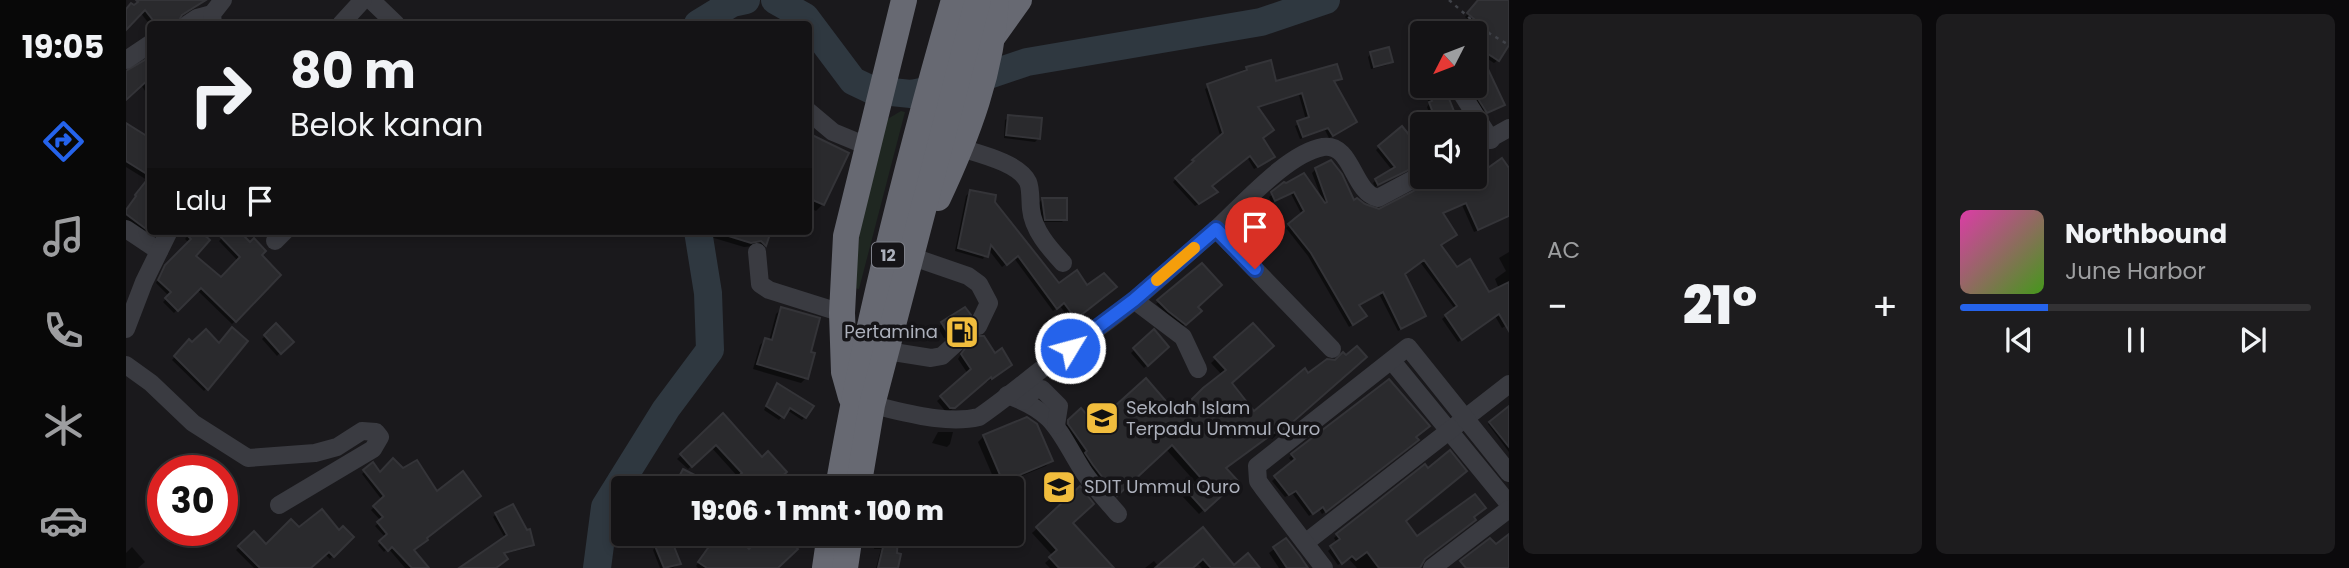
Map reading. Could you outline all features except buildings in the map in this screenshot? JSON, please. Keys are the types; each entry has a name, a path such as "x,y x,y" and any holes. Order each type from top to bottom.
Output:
{"highway":[{"name":"12","path":"954,0 975,37"},
{"name":"12","path":"842,476 947,116 975,37 978,0"},
{"path":"910,256 961,148 947,116 975,37 996,0"},
{"path":"975,37 1019,0"},
{"path":"863,404 844,372 842,313 846,236 903,2"},
{"name":"12","path":"859,476 863,404 887,351 947,116"},
{"path":"825,568 828,546"},
{"path":"845,568 848,546"}],"street":[{"path":"344,21 363,0"},
{"path":"371,0 393,21"},
{"path":"192,21 216,13"},
{"path":"126,60 147,46"},
{"path":"812,114 833,132 867,146"},
{"path":"1487,141 1509,128"},
{"path":"863,404 968,420 1015,398 1134,300 1268,180 1307,153 1324,147 1337,149 1343,154 1361,185 1373,197 1386,195 1410,181"},
{"path":"961,148 995,159 1022,174 1028,182 1031,212 1036,227 1063,264"},
{"path":"126,229 159,251"},
{"path":"1216,229 1332,349"},
{"path":"126,329 144,282 167,235"},
{"path":"757,252 760,284 769,290 842,313"},
{"path":"910,256 968,276 979,284 989,303 978,326"},
{"path":"1134,300 1183,337 1198,369"},
{"path":"887,351 930,358 942,356 955,344"},
{"path":"1324,568 1258,481 1257,466 1408,347 1509,473"},
{"path":"1392,361 1509,507 1432,568"},
{"path":"126,365 193,422 248,458 314,453 337,447 362,431 376,432 380,438 373,449 279,505"},
{"path":"1305,543 1509,384"},
{"path":"1015,398 1046,415 1056,425 1084,473 1118,514"}],"path":[{"path":"1449,0 1482,29 1509,44"}],"shaded area":[{"path":"901,111 905,112 859,289 853,288 860,231 886,120"}],"waterway":[{"path":"703,21 732,3 746,0"},
{"path":"775,0 808,21"},
{"path":"812,26 853,81 872,90 911,94 962,84 1027,62 1261,22 1326,0"},
{"path":"597,568 605,507 666,409 710,350 708,293 699,235"}],"tunnel":[{"path":"955,344 978,326"}],"slow traffic":[{"path":"1157,280 1194,248"}],"place":[{"name":"Pertamina","path":"962,332"},
{"name":"Sekolah Islam Terpadu Ummul Quro","path":"1102,418"},
{"name":"SDIT Ummul Quro","path":"1059,487"}],"route":[{"path":"1070,348 1134,300 1216,229 1255,269"}]}
